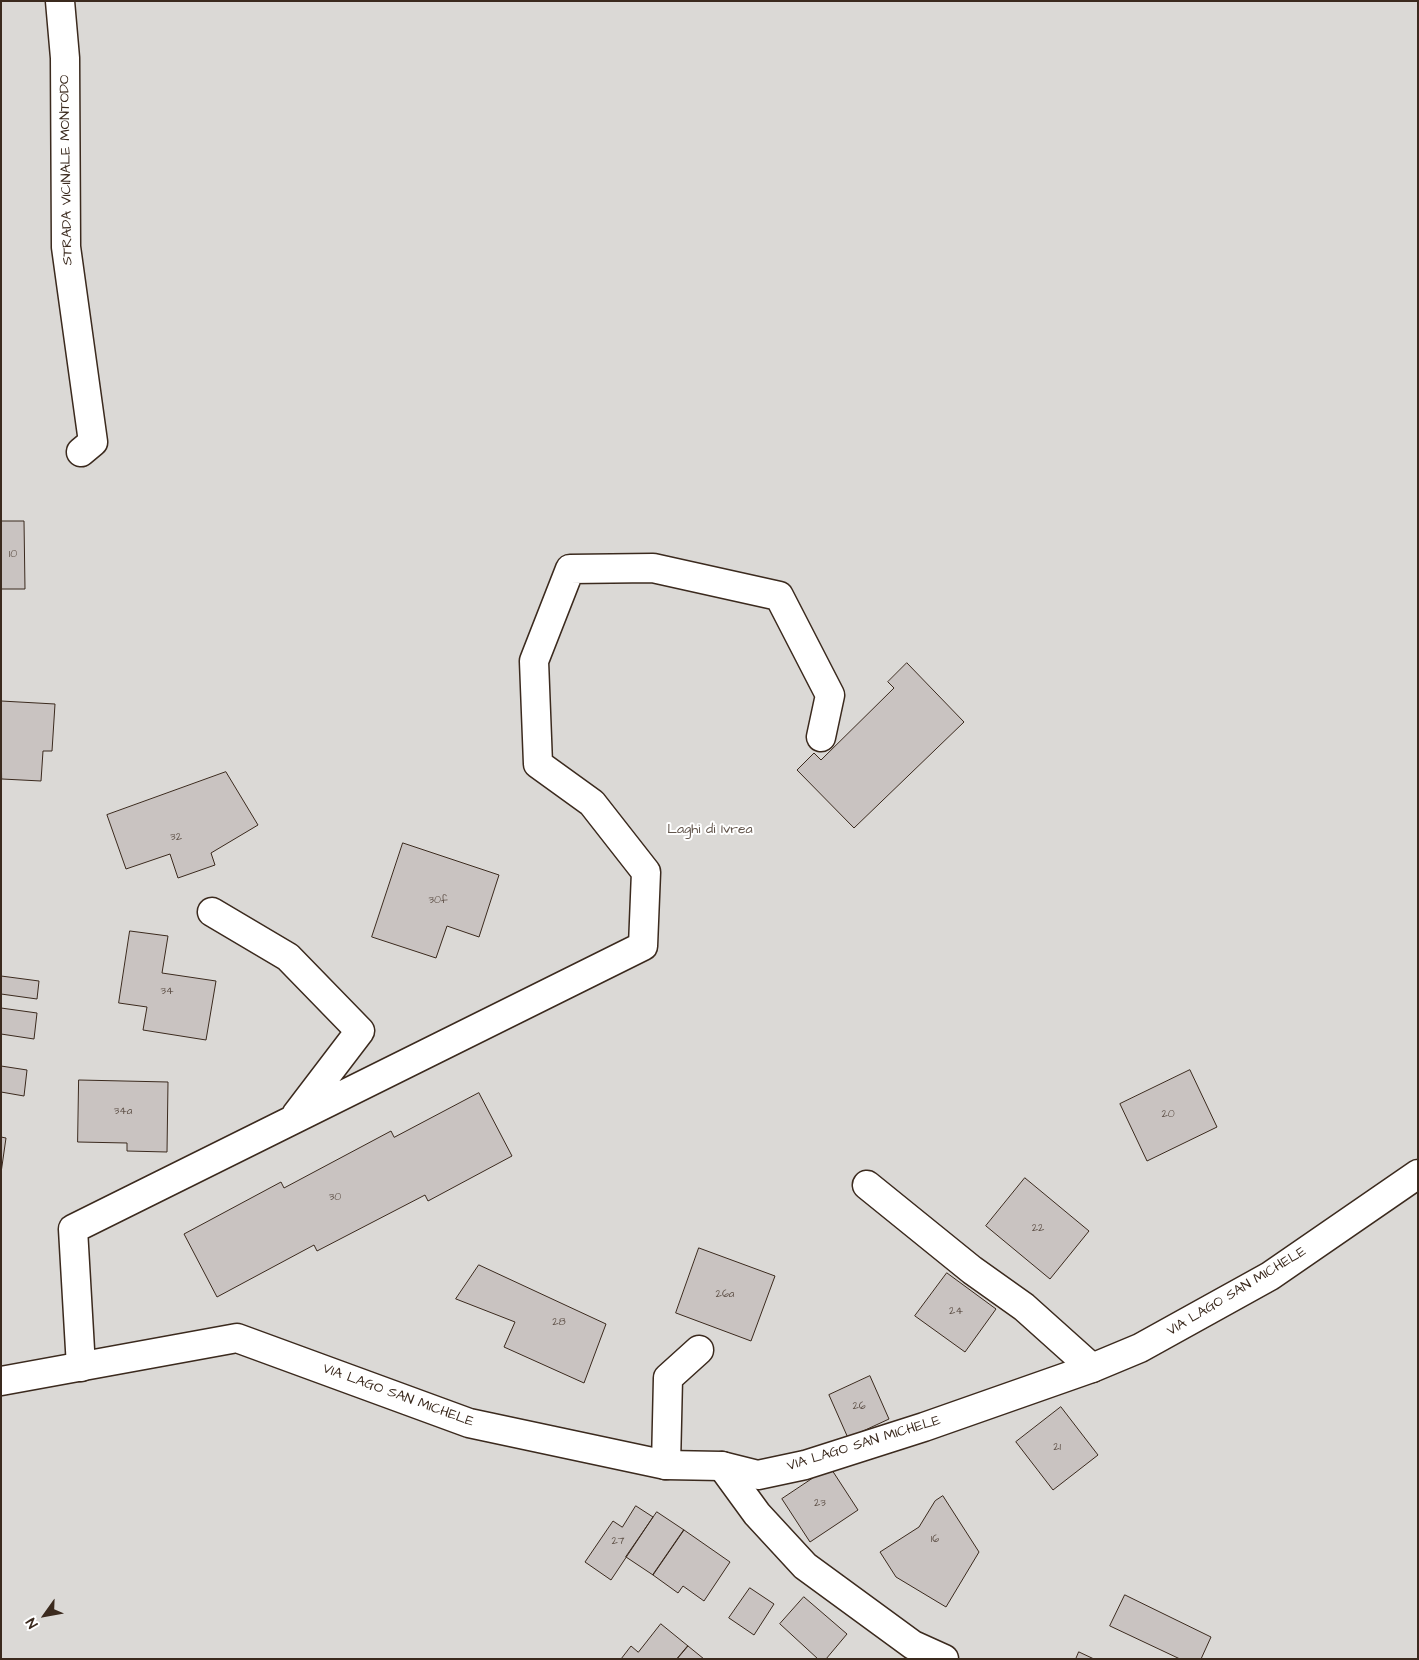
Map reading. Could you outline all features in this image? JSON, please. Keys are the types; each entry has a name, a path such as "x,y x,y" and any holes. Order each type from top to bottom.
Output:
{"street":[{"name":"STRADA VICINALE MONTODO","path":"60,1 65,58 66,247 93,442 80,452"},
{"path":"81,1367 73,1229 643,946 646,872 592,803 538,764 534,660 570,569 653,568 779,596 830,695 821,737"},
{"path":"212,912 288,957 360,1030 292,1120"},
{"name":"VIA LAGO SAN MICHELE","path":"1,1381 237,1338 469,1423 666,1464 722,1466 758,1475 805,1465 924,1427 1092,1368 1140,1348 1262,1280 1418,1174"},
{"path":"867,1185 972,1270 1024,1307 1092,1368"},
{"path":"666,1464 668,1378 699,1350"},
{"path":"722,1466 757,1514 805,1566 910,1652 944,1659"}],"green space":[{"name":"Laghi di Ivrea","path":"1,1 1418,1 1418,1659 1,1659"}],"building":[{"path":"1,521 24,521 25,589 1,589"},
{"path":"907,663 964,722 854,828 797,770 814,753 821,760 894,688 888,682"},
{"path":"1,701 55,704 52,751 43,751 41,781 2,779"},
{"path":"226,772 258,825 211,853 215,865 178,878 170,854 126,869 107,815"},
{"path":"403,843 499,875 479,937 447,926 436,958 372,937"},
{"path":"130,931 168,936 162,973 216,981 206,1040 143,1030 147,1007 119,1003"},
{"path":"1,976 39,981 37,999 1,994"},
{"path":"1,1008 37,1013 34,1039 1,1034"},
{"path":"1,1066 27,1070 24,1096 1,1092"},
{"path":"1190,1070 1217,1127 1147,1161 1120,1104"},
{"path":"79,1080 168,1082 167,1152 127,1151 127,1143 78,1142"},
{"path":"479,1093 512,1156 428,1201 425,1195 317,1251 314,1245 217,1297 184,1234 281,1182 284,1188 391,1131 394,1137"},
{"path":"1,1137 6,1138 1,1173"},
{"path":"1025,1178 1089,1231 1050,1279 986,1226"},
{"path":"699,1248 775,1276 751,1341 676,1313"},
{"path":"479,1265 606,1324 584,1383 504,1347 515,1322 456,1299"},
{"path":"947,1273 996,1309 965,1352 915,1316"},
{"path":"870,1376 889,1419 848,1438 829,1395"},
{"path":"1061,1407 1098,1455 1053,1490 1016,1442"},
{"path":"830,1467 858,1510 810,1542 782,1499"},
{"path":"943,1496 979,1552 946,1607 896,1577 880,1552 919,1527 935,1501"},
{"path":"636,1506 653,1517 611,1580 585,1562 613,1521 622,1527"},
{"path":"657,1512 684,1530 653,1575 626,1557"},
{"path":"684,1530 730,1562 704,1601 683,1586 678,1593 653,1575"},
{"path":"750,1588 774,1604 754,1635 729,1618"},
{"path":"1125,1595 1211,1637 1201,1659 1180,1659 1110,1626"},
{"path":"804,1597 847,1634 826,1659 818,1659 780,1624"},
{"path":"661,1624 688,1646 677,1659 621,1659 631,1646 638,1652"},
{"path":"688,1646 704,1659 677,1659"},
{"path":"1079,1652 1094,1659 1076,1659"}]}
